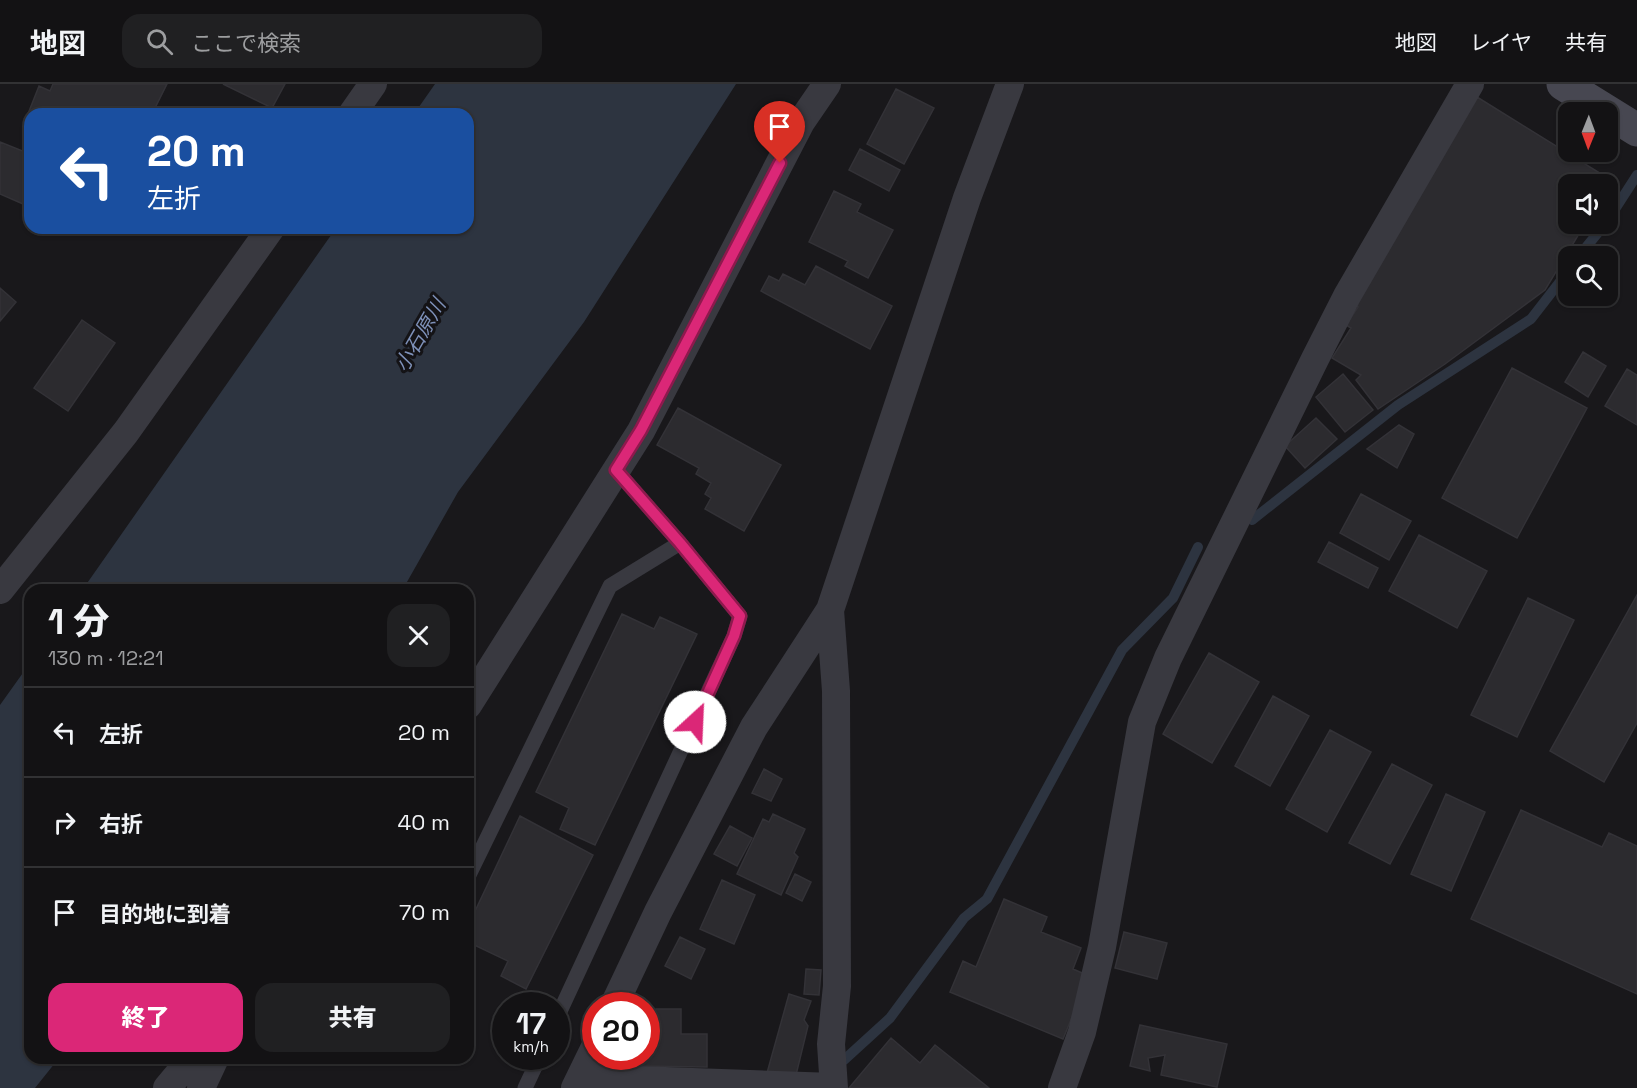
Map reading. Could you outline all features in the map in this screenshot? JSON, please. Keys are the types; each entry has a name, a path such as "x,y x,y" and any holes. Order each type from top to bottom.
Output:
{"main road":[{"path":"1563,84 1637,130"}],"street":[{"path":"356,108 373,84"},
{"path":"474,695 641,430 801,122 827,84"},
{"path":"620,992 658,912 754,727 830,610 967,198 1010,84"},
{"path":"1062,1088 1082,1032 1102,947 1142,722 1159,680 1347,296 1470,84"},
{"path":"0,590 126,432 267,234"},
{"path":"577,1083 834,1088 831,1044 837,986 836,691 830,610"},
{"path":"167,1088 187,1064"},
{"path":"201,1088 212,1064"}],"lane":[{"path":"569,992 734,636 740,616 616,470"},
{"path":"474,865 610,586 680,543"},
{"path":"525,1088 533,1070"}],"water":[{"name":"小石原川","path":"435,84 736,84 584,322 458,492 406,584 87,584 332,234 474,234 474,108 418,108"},
{"path":"24,671 24,1064 54,1064 35,1088 0,1088 0,705"}],"building":[{"path":"53,84 167,84 155,108 30,108 39,86 50,91"},
{"path":"223,84 285,84 272,108"},
{"path":"896,89 934,108 904,164 867,144"},
{"path":"1477,97 1558,147 1558,162 1582,162 1601,174 1558,174 1558,234 1579,234 1572,246 1558,246 1558,269 1545,290 1445,364 1378,409 1356,380 1361,375 1332,358 1351,328 1346,325 1358,307 1353,304"},
{"path":"0,142 24,152 24,204 0,194"},
{"path":"860,149 900,170 889,191 849,170"},
{"path":"834,191 861,204 857,212 893,230 868,278 845,266 848,261 809,242"},
{"path":"816,266 892,306 870,349 761,291 769,276 779,281 783,274 805,285"},
{"path":"0,288 16,302 0,321"},
{"path":"82,320 115,343 68,411 34,388"},
{"path":"1583,352 1606,366 1588,397 1565,382"},
{"path":"1512,368 1587,408 1517,538 1442,498"},
{"path":"1627,369 1637,375 1637,425 1605,406"},
{"path":"1343,374 1373,410 1345,432 1316,397"},
{"path":"678,408 781,465 744,531 705,509 711,498 705,494 711,483 696,474 699,468 657,445"},
{"path":"1316,418 1337,439 1305,468 1285,446"},
{"path":"1399,425 1414,434 1397,468 1367,449"},
{"path":"1361,494 1411,521 1389,560 1340,533"},
{"path":"1419,535 1487,571 1457,628 1389,591"},
{"path":"1329,542 1378,568 1368,588 1318,562"},
{"path":"1637,595 1637,723 1604,782 1550,751"},
{"path":"1528,598 1574,620 1517,737 1471,715"},
{"path":"622,614 654,629 660,617 697,634 595,845 560,829 569,808 536,792"},
{"path":"1209,653 1259,682 1212,763 1163,734"},
{"path":"1273,696 1309,716 1270,786 1235,766"},
{"path":"1330,730 1371,752 1327,832 1286,809"},
{"path":"1392,764 1432,785 1390,864 1349,843"},
{"path":"764,769 782,779 771,801 752,793"},
{"path":"1446,794 1485,812 1451,891 1411,874"},
{"path":"1521,810 1602,847 1609,833 1637,846 1637,994 1471,919"},
{"path":"773,814 805,829 794,853 798,857 781,895 737,874 763,819 769,822"},
{"path":"520,816 593,855 526,989 501,976 508,961 474,945 474,913"},
{"path":"730,826 752,838 737,866 714,854"},
{"path":"795,874 811,882 802,901 786,893"},
{"path":"722,880 755,895 734,944 700,929"},
{"path":"1004,899 1047,917 1041,932 1081,948 1073,969 1089,976 1063,1039 950,992 963,961 976,967"},
{"path":"1124,932 1167,943 1157,979 1115,968"},
{"path":"680,937 705,949 691,979 665,966"},
{"path":"806,969 821,970 819,995 804,994"},
{"path":"789,994 811,1001 804,1020 808,1026 795,1079 767,1073"},
{"path":"660,1009 681,1009 681,1034 707,1034 707,1067 660,1066"},
{"path":"1140,1025 1227,1044 1217,1087 1161,1075 1165,1055 1148,1058 1150,1071 1130,1066"},
{"path":"891,1038 920,1063 935,1045 989,1088 849,1088"}],"waterway":[{"path":"1618,204 1637,175"},
{"path":"1587,246 1597,234"},
{"path":"1252,520 1398,405 1531,319 1558,284"},
{"path":"844,1060 890,1018 964,918 987,899 1122,650 1173,598 1198,547"}],"route":[{"path":"695,722 734,636 740,616 616,470 641,430 780,163"}]}
